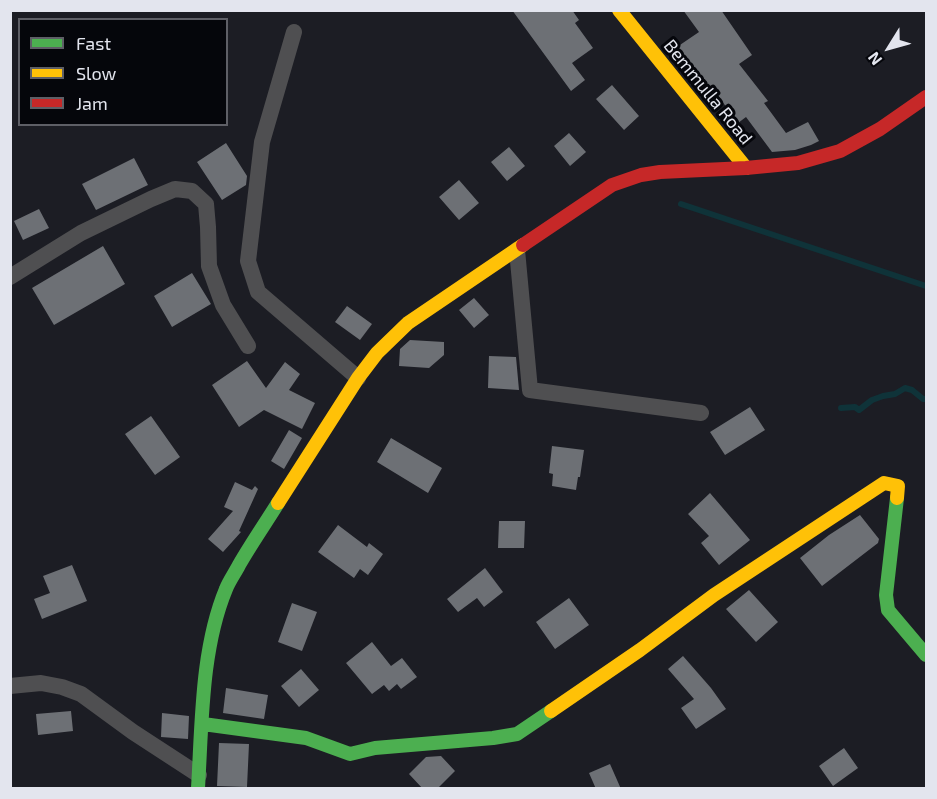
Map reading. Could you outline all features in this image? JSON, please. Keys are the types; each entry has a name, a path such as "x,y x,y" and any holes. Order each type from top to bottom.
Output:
{"street":[{"name":"Bemmulla Road","path":"619,10 746,168"},
{"path":"294,32 262,142 248,261 258,292 358,378"},
{"path":"199,782 210,643 226,588 249,548 358,378 377,353 408,323 612,184 660,172 798,163 840,151 880,129 927,97"},
{"path":"10,277 81,233 151,199 175,189 192,191 206,204 208,266 223,304 248,346"},
{"path":"517,250 530,390 701,413"},
{"path":"203,724 306,738 350,754 375,748 517,734 640,650 714,595 884,483 898,486 886,595 888,610 927,655"},
{"path":"10,686 41,683 81,694 199,782"}],"building":[{"path":"512,10 572,10 579,20 575,23 593,48 572,63 585,80 571,91"},
{"path":"683,10 721,10 752,55 739,64 768,101 764,103 786,133 808,122 819,141 795,150 772,152 746,117 738,123 716,93 710,97 674,49 699,32"},
{"path":"612,85 639,116 624,130 596,99"},
{"path":"569,133 586,152 570,166 554,146"},
{"path":"226,143 247,176 246,185 222,200 197,162"},
{"path":"509,147 525,166 507,181 491,162"},
{"path":"134,158 148,185 96,210 82,184"},
{"path":"459,180 479,203 459,220 439,197"},
{"path":"39,209 49,228 23,240 14,221"},
{"path":"103,246 125,284 54,325 32,288"},
{"path":"192,273 211,304 172,327 154,296"},
{"path":"474,298 489,315 474,328 459,310"},
{"path":"347,306 372,324 360,340 335,322"},
{"path":"410,340 444,342 444,355 429,368 399,366 400,349"},
{"path":"489,356 516,357 519,390 488,388"},
{"path":"247,361 266,388 285,362 300,374 289,390 315,403 302,429 264,410 239,427 212,385"},
{"path":"750,407 765,430 725,455 710,432"},
{"path":"151,416 180,457 155,475 125,434"},
{"path":"289,430 302,438 284,469 271,461"},
{"path":"391,438 442,468 428,493 377,462"},
{"path":"552,446 584,450 576,490 552,486 553,474 549,473"},
{"path":"235,482 252,490 255,486 258,489 239,531 241,532 223,552 208,539 233,511 224,507"},
{"path":"710,493 750,540 719,565 701,543 709,536 688,514"},
{"path":"860,515 879,539 878,543 822,586 800,558 829,535"},
{"path":"499,521 525,521 524,548 498,548"},
{"path":"338,525 367,547 369,543 383,554 368,575 360,569 354,578 318,552"},
{"path":"72,565 87,601 42,619 34,599 50,593 43,576"},
{"path":"485,568 503,592 484,607 477,598 458,612 447,599"},
{"path":"749,590 778,622 756,642 726,609"},
{"path":"569,598 589,625 555,649 536,622"},
{"path":"292,603 317,612 302,651 278,642"},
{"path":"372,642 391,666 402,658 417,677 401,689 397,684 389,691 384,685 372,694 346,663"},
{"path":"683,656 726,709 696,729 681,708 694,699 668,669"},
{"path":"301,669 319,690 299,707 281,686"},
{"path":"226,688 268,695 264,719 223,713"},
{"path":"71,711 73,731 38,735 36,714"},
{"path":"162,713 189,716 188,739 161,737"},
{"path":"219,743 249,744 247,787 217,786"},
{"path":"844,748 858,768 833,786 819,766"},
{"path":"441,756 455,771 437,789 423,789 409,774 426,757"},
{"path":"610,764 621,789 596,789 589,773"}],"waterway":[{"path":"681,204 926,286"},
{"path":"841,408 855,407 859,410 872,400 895,394 905,388 926,399"}],"traffic: fast":[{"path":"897,498 886,595 888,610 926,655"},
{"path":"198,788 204,687 207,661 218,612 230,580 278,503"},
{"path":"203,724 306,738 350,754 375,748 517,734 551,711"}],"traffic: slow":[{"path":"619,10 746,168"},
{"path":"278,503 358,378 377,353 408,323 523,245"},
{"path":"551,711 640,650 714,595 884,483 898,486 897,498"}],"traffic: jam":[{"path":"523,245 612,185 641,175 660,172 798,163 840,151 880,129 926,97"}]}
